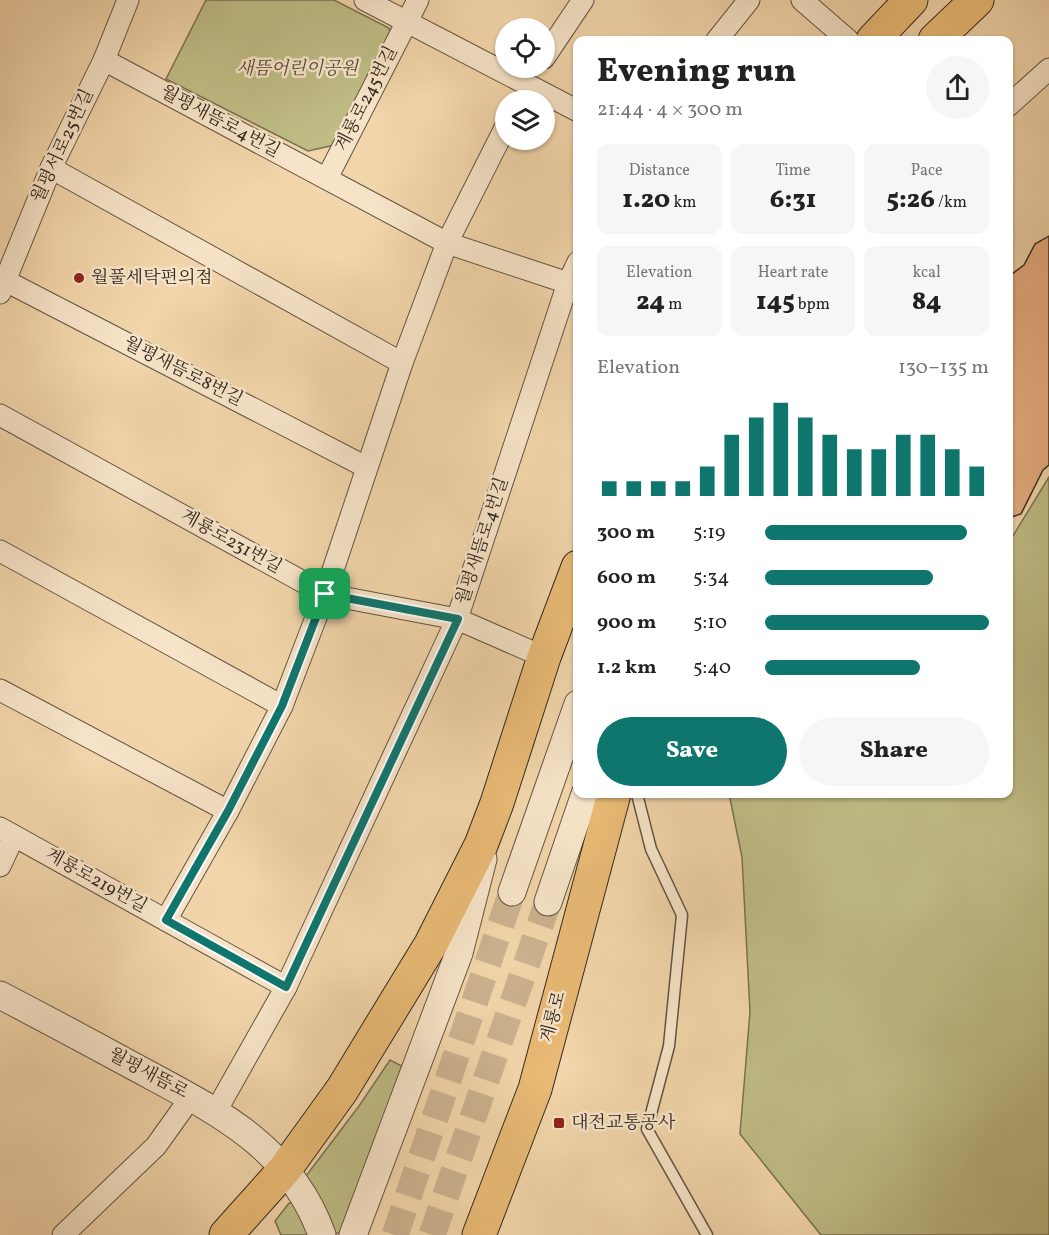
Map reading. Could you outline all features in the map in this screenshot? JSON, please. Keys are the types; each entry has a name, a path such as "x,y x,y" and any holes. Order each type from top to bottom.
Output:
{"main road":[{"path":"877,36 911,0"},
{"path":"939,36 977,0"},
{"path":"226,1235 285,1169 342,1090 431,944 481,845 497,803 544,657 573,580"},
{"name":"계룡로","path":"479,1235 535,1089 613,798"}],"street":[{"name":"월평서로25번길","path":"2,284 51,168 104,60 128,0"},
{"path":"365,0 573,108"},
{"name":"계룡로245번길","path":"327,178 418,0"},
{"path":"555,42 583,0"},
{"path":"720,36 749,0"},
{"path":"802,0 843,36"},
{"name":"월평새뜸로4번길","path":"104,60 447,243 568,283"},
{"path":"1013,101 1049,69"},
{"path":"166,920 228,811 282,706 325,594 402,363 447,243 495,148"},
{"path":"51,168 402,363"},
{"name":"월평새뜸로4번길","path":"216,1112 286,987 458,619 573,272"},
{"name":"월평새뜸로8번길","path":"2,284 366,467"},
{"name":"계룡로231번길","path":"0,416 325,594 458,619 544,657"},
{"path":"0,551 282,706"},
{"path":"0,690 228,811"},
{"path":"512,892 573,718"},
{"path":"548,902 584,798"},
{"path":"353,1235 459,953 497,803"},
{"path":"0,866 7,832"},
{"name":"계룡로219번길","path":"7,832 286,987"},
{"name":"월평새뜸로","path":"0,995 191,1097 253,1136 285,1169 301,1191 317,1220 322,1235"},
{"path":"63,1235 156,1146 191,1097"}],"lane":[{"path":"639,798 651,849 682,915 669,1046 647,1130 707,1235"}],"green space":[{"name":"새뜸어린이공원","path":"206,0 334,0 389,28 391,34 335,145 308,151 166,79"},
{"path":"1049,477 1049,1235 821,1235 740,1134 750,1012 742,857 730,798 1013,798 1013,536"},
{"path":"390,1060 402,1066 343,1231 333,1235 306,1176 359,1106"},
{"path":"298,1202 313,1235 281,1235 275,1221 289,1203"}],"building":[{"path":"1049,236 1049,465 1043,470 1021,514 1013,516 1013,273 1024,265 1035,244"}],"tunnel":[{"path":"395,1235 512,892"},
{"path":"432,1235 548,902"}],"place":[{"name":"월풀세탁편의점","path":"79,278"},
{"name":"대전교통공사","path":"559,1123"}],"route":[{"path":"325,594 458,619 286,987 166,920 228,811 282,706 325,594"}]}
